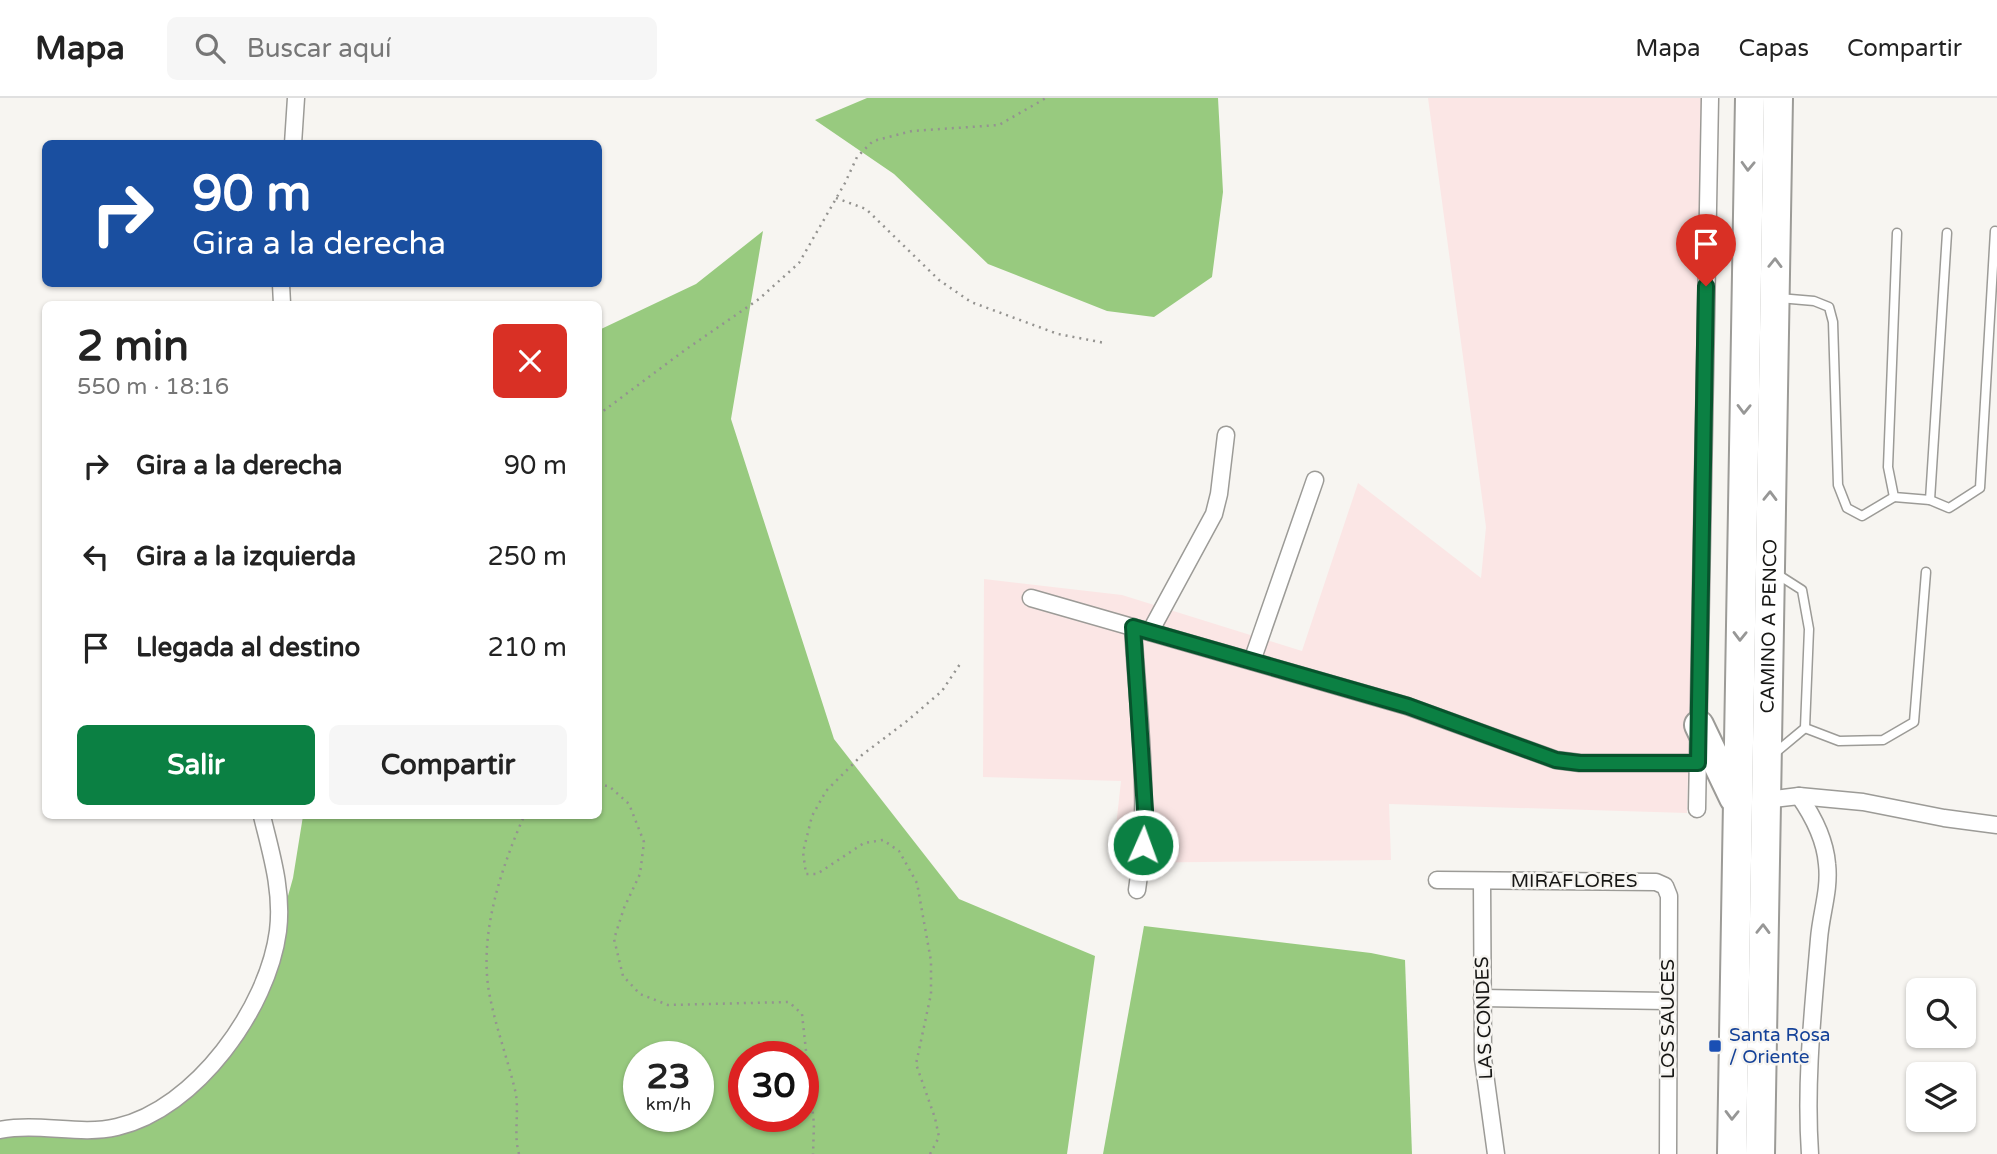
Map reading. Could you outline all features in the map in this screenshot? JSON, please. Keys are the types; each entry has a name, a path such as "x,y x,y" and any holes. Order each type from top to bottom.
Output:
{"highway":[{"name":"CAMINO A PENCO","path":"1732,1154 1750,98"},
{"name":"CAMINO A PENCO","path":"1760,1154 1778,98"},
{"path":"1699,725 1737,804"}],"street":[{"path":"293,140 296,98"},
{"path":"1697,809 1710,98"},
{"path":"1150,632 1214,514 1226,435"},
{"path":"1252,661 1315,480"},
{"path":"1031,597 1450,720 1556,760 1580,763 1698,763"},
{"path":"1133,627 1145,810 1137,890"},
{"path":"1765,800 1798,796 1863,802 1997,825"},
{"path":"1798,796 1819,831 1828,878 1820,925 1812,1021 1808,1097 1810,1154"},
{"path":"0,1130 36,1126 99,1130 130,1124 153,1113 179,1095 221,1053 256,997 270,964 278,930 278,884 263,819"},
{"name":"MIRAFLORES","path":"1437,880 1656,882 1665,886"},
{"name":"LAS CONDES","path":"1482,881 1483,1059 1496,1154"},
{"name":"LOS SAUCES","path":"1665,886 1669,896 1668,1154"},
{"path":"1482,998 1668,1002"}],"lane":[{"path":"1774,298 1814,301 1829,307 1833,322 1838,485 1847,508 1862,516 1894,497 1930,499 1949,508 1980,488 1995,231"},
{"path":"1894,497 1888,467 1897,233"},
{"path":"1930,499 1947,233"},
{"path":"1766,761 1805,728 1809,629 1802,590 1769,568"},
{"path":"1805,728 1839,741 1883,740 1914,722 1926,572"}],"path":[{"path":"602,412 759,299 791,272 799,263 857,157 873,141 912,131 999,125 1046,98"},
{"path":"836,198 866,209 939,280 971,302 1058,334 1105,343"},
{"path":"930,1154 939,1138 935,1118 916,1064 931,994 931,961 917,883 899,851 883,840 864,843 817,874 806,874 803,852 812,817 826,791 862,755 907,722 942,691 962,661"},
{"path":"602,785 609,786 629,804 644,842 640,874 624,908 614,939 623,976 640,994 668,1005 789,1002 802,1014 814,1124 813,1154"},
{"path":"519,1154 516,1143 516,1093 488,990 486,935 503,874 523,819"}],"shaded area":[{"path":"1428,98 1704,98 1687,813 1389,804 1391,860 1112,863 1121,781 983,777 984,579 1122,595 1302,651 1358,483 1481,578 1486,527"}],"green space":[{"path":"867,98 1218,98 1223,192 1212,277 1154,317 1107,311 988,264 894,174 815,120"},
{"path":"763,231 731,419 834,739 959,899 1095,956 1067,1154 0,1154 0,1130 135,1118 178,1096 240,1023 269,964 293,878 303,819 602,819 602,329 696,284"},
{"path":"1144,926 1371,953 1405,960 1412,1154 1103,1154"}],"place":[{"name":"Santa Rosa / Oriente","path":"1715,1046"}],"route":[{"path":"1143,845 1145,810 1133,627 1408,706 1564,762 1698,763 1706,286"}]}
